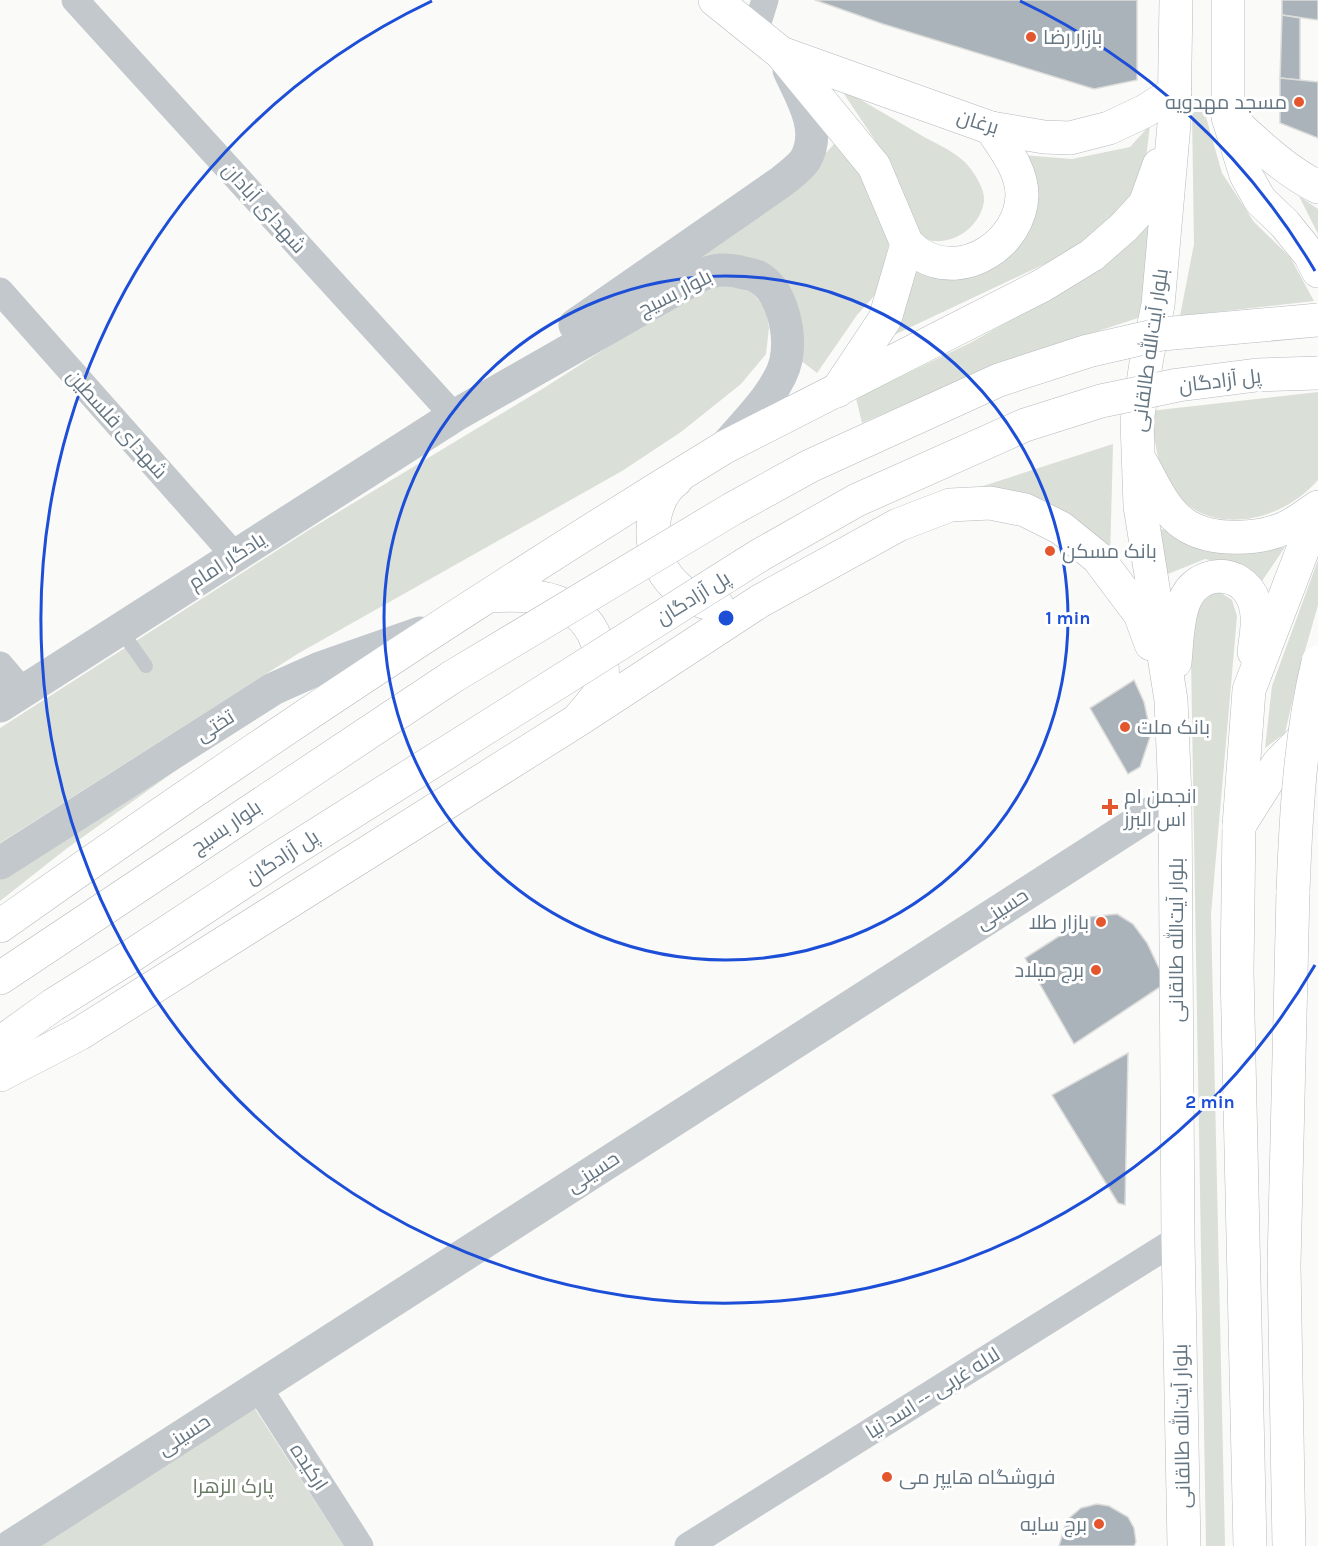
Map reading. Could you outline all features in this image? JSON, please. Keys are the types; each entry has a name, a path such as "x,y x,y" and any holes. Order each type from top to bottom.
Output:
{"main road":[{"name":"برغان","path":"715,0 781,53 874,166 907,244"},
{"path":"0,926 148,822 448,623 689,469 725,447 1043,285 1092,255 1124,227 1145,204 1174,108 1176,0"},
{"path":"1228,0 1228,117 1246,175 1260,200 1285,224 1310,255 1318,271"},
{"name":"برغان","path":"781,53 991,128 1044,137 1070,138 1109,128 1145,111 1174,108"},
{"name":"بلوار آیت‌الله طالقانی","path":"1174,108 1158,305 1137,422 1140,506 1171,700 1175,798 1178,1239 1184,1546"},
{"path":"1228,117 1299,178 1318,187"},
{"path":"837,391 885,319 907,244 922,256 947,263 972,260 994,249 1005,240 1017,218 1022,194 1020,181 1010,157 991,128"},
{"name":"بلوار بسیج","path":"0,978 452,677 732,509 810,465 999,380 1088,351 1162,333 1318,320"},
{"name":"پل آزادگان","path":"0,1043 53,1005 274,861 760,555 857,500 1025,425 1101,401 1189,384 1257,375 1318,373"},
{"path":"1138,458 1162,501 1185,525 1210,535 1231,538 1266,535 1290,525 1318,508"},
{"path":"689,469 670,484 657,505 653,521 654,553 664,575 681,592 702,603 726,607 760,601"},
{"path":"0,1075 79,1034 578,720 760,601 898,525 950,505 990,503 1025,510 1061,528 1098,558 1140,614 1171,700"},
{"path":"1249,690 1318,508"},
{"path":"1171,700 1184,602 1194,585 1217,575 1236,579 1246,587 1255,602 1257,630 1249,690 1239,826 1237,971 1250,1546"},
{"path":"489,596 537,595 562,603 582,618 597,640 603,664 600,690 578,720"},
{"path":"1289,1546 1284,1265 1293,891 1302,742 1318,662"},
{"path":"1239,826 1278,764 1318,724"}],"street":[{"name":"شهدای آبادان","path":"75,0 454,416"},
{"path":"755,32 765,0"},
{"path":"454,416 547,345 780,182 805,161 813,140 811,119 781,53"},
{"name":"بلوار بسیج","path":"454,416 699,276 714,270 732,270 758,276 776,295 786,319 786,361 775,386 725,447"},
{"name":"شهدای فلسطین","path":"0,291 235,556"},
{"name":"یادگار امام","path":"12,699 454,416"},
{"name":"تختی","path":"0,863 273,689 320,668 448,623"},
{"path":"0,665 12,699"},
{"name":"حسینی","path":"11,1546 1175,798"},
{"name":"لاله غربی -- اسد نیا","path":"688,1546 1178,1239"},
{"name":"ارکیده","path":"258,1387 360,1546"}],"lane":[{"path":"120,629 146,666"}],"green space":[{"path":"840,88 949,150 966,163 982,188 984,197 978,217 967,230 952,239 943,241 934,241 914,231 887,158"},
{"path":"1204,110 1222,173 1254,222 1290,257 1314,301 1180,316 1194,244 1192,111"},
{"path":"1150,125 1146,158 1128,201 1096,232 1068,253 877,343 911,265 937,274 1030,219 1037,181 1022,155 1072,159 1130,147"},
{"path":"834,144 867,179 889,244 876,294 857,315 817,373 795,356 793,307 688,267 800,182"},
{"path":"1299,196 1318,209 1318,234"},
{"path":"1153,213 1141,317 1001,363 862,423 856,398 970,343 1061,292"},
{"path":"731,281 751,291 766,309 769,328 766,354 741,384 681,432 622,471 299,653 0,843 0,728 312,528 544,388 684,298"},
{"path":"1318,392 1318,480 1301,496 1282,508 1261,516 1239,520 1218,518 1198,511 1180,498 1165,479 1158,456 1150,411"},
{"path":"1113,444 1110,559 1073,517 1044,501 980,487"},
{"path":"1156,527 1203,544 1243,553 1285,547 1260,584 1241,566 1205,559 1163,576"},
{"path":"1318,560 1318,605 1285,733 1265,748 1272,686"},
{"path":"1220,592 1232,600 1237,616 1211,914 1225,1546 1206,1546 1191,659 1192,621 1205,595"},
{"path":"259,711 66,849 0,901 0,879"},
{"name":"پارک الزهرا","path":"251,1403 344,1546 28,1546"}],"building":[{"name":"بازار رضا","path":"815,0 1137,0 1137,80 1094,89 883,24"},
{"path":"1282,0 1318,0 1318,20 1282,15"},
{"path":"1282,15 1300,18 1300,80 1280,78"},
{"name":"مسجد مهدویه","path":"1280,78 1318,82 1318,138 1280,123"},
{"name":"بانک ملت","path":"1134,680 1144,702 1151,734 1140,767 1128,774 1090,708"},
{"name":"برج میلاد","path":"1117,914 1133,924 1147,943 1166,983 1074,1044 1025,958 1089,917"},
{"path":"1128,1053 1125,1205 1118,1203 1052,1095"},
{"name":"برج سایه","path":"1097,1504 1109,1506 1128,1517 1134,1528 1136,1542 1134,1546 1059,1546 1067,1520 1081,1508"}],"place":[{"name":"بازار رضا","path":"1031,37"},
{"name":"مسجد مهدویه","path":"1299,102"},
{"name":"بانک مسکن","path":"1050,551"},
{"name":"بانک ملت","path":"1125,727"},
{"name":"انجمن ام اس البرز","path":"1110,807"},
{"name":"بازار طلا","path":"1101,922"},
{"name":"برج میلاد","path":"1096,970"},
{"name":"فروشگاه هایپر می","path":"887,1477"},
{"name":"برج سایه","path":"1099,1524"}]}
